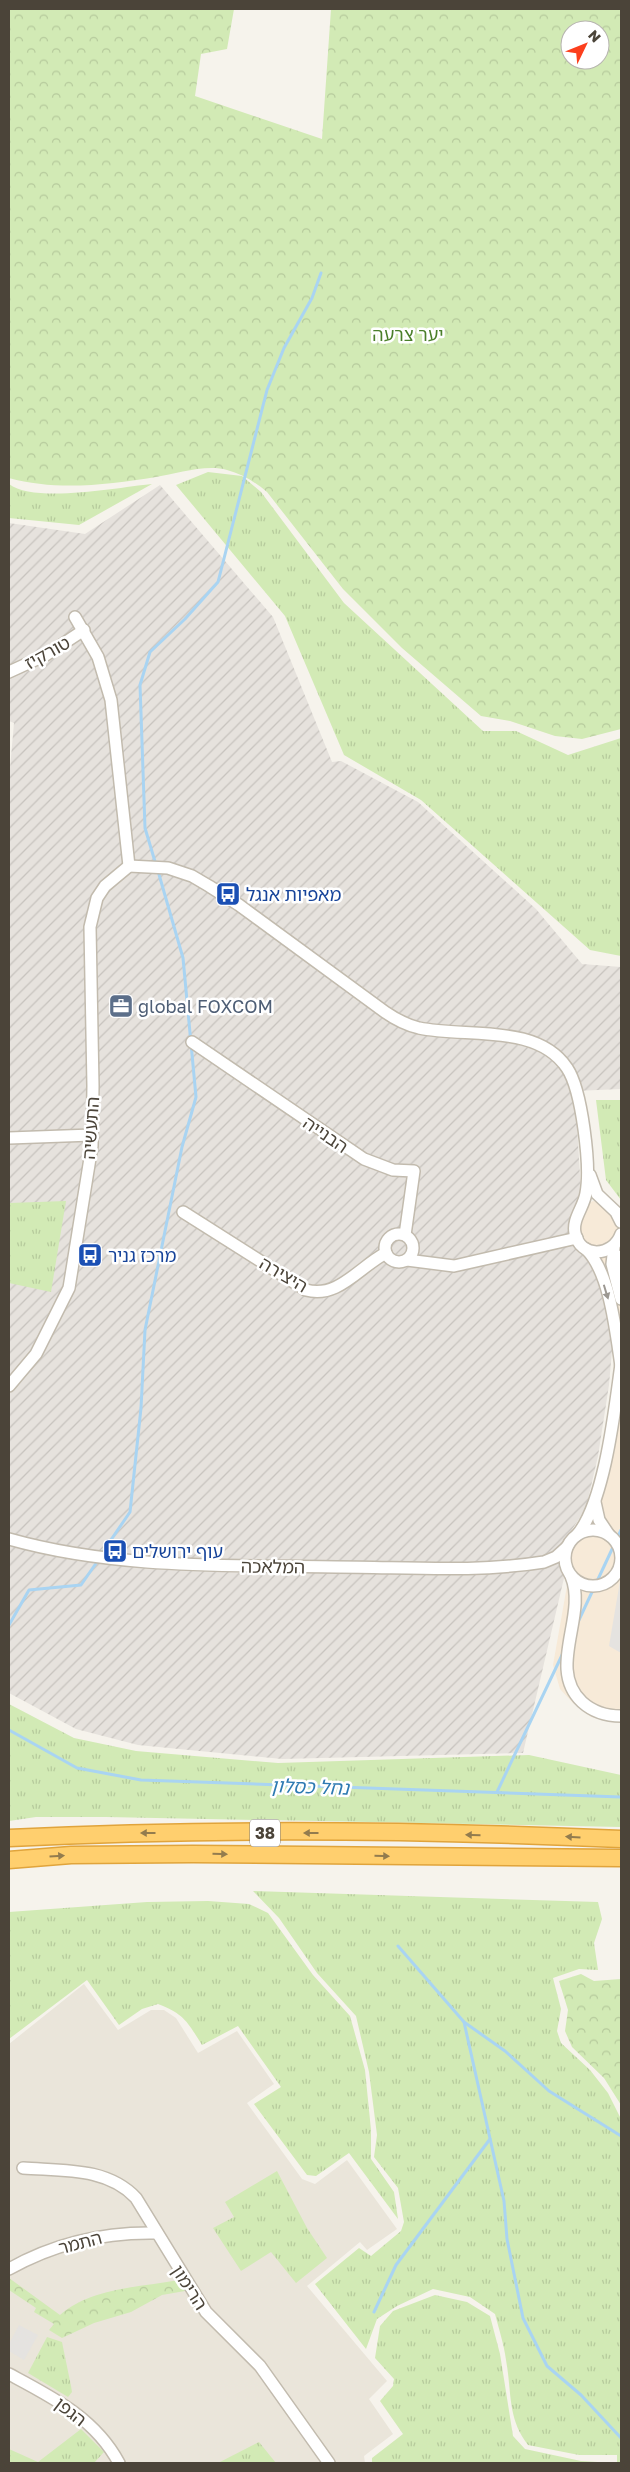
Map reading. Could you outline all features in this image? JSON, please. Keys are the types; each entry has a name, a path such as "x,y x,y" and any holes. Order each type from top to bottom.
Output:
{"highway":[{"name":"38","path":"9,1838 115,1833 330,1833 621,1839"},
{"name":"38","path":"9,1860 71,1855 184,1854 621,1858"},
{"path":"440,1856 621,1869"}],"street":[{"path":"75,617 84,630 100,662 111,700 129,866 168,868 192,876 239,904 384,1012 402,1022 417,1028 437,1031 522,1038 548,1049 568,1068 578,1092 588,1171 586,1193 575,1224 577,1238 596,1263 607,1296 621,1365 612,1428 595,1499 586,1521 567,1547 565,1562 576,1592 567,1665 570,1683 579,1699 594,1710 621,1716"},
{"name":"טורקיז","path":"9,672 46,655 84,630"},
{"name":"התעשיה","path":"9,1386 36,1354 70,1288 92,1135 90,927 95,904 105,886 129,866"},
{"name":"הבנייה","path":"192,1042 364,1159 393,1170 414,1171 405,1234"},
{"path":"9,1138 92,1135"},
{"path":"588,1171 597,1194 616,1212 621,1222"},
{"path":"579,1214 588,1207 595,1205 610,1208"},
{"name":"היצירה","path":"183,1212 306,1290 314,1292 322,1293 339,1286 362,1268 386,1253"},
{"path":"406,1260 414,1247 411,1239 405,1234 398,1233 385,1243 386,1253 396,1262 406,1260 454,1266 577,1238"},
{"path":"621,1234 612,1259 621,1300"},
{"path":"586,1249 598,1252 616,1246"},
{"path":"616,1278 616,1265 621,1256"},
{"path":"575,1611 585,1595 612,1578 620,1564 618,1546 599,1520 595,1499"},
{"path":"577,1535 594,1530 610,1536"},
{"name":"המלאכה","path":"9,1539 84,1554 187,1564 464,1569 539,1563 553,1559 567,1547"},
{"name":"המלאכה","path":"539,1563 560,1567 570,1574"},
{"path":"570,1574 585,1585 600,1585"},
{"name":"הרימון","path":"23,2168 104,2176 118,2182 136,2198 206,2312 260,2366 329,2463"},
{"name":"התמר","path":"9,2269 68,2243 96,2236 126,2232 156,2233"},
{"name":"הגפן","path":"9,2374 45,2392 79,2415 105,2442 119,2463"}],"shaded area":[{"path":"160,485 273,617 332,762 341,761 418,802 536,909 582,964 621,967 621,1089 575,1091 581,1193 571,1233 588,1259 605,1299 613,1339 609,1385 598,1456 586,1508 558,1551 564,1578 523,1753 282,1759 138,1745 76,1729 9,1693 9,780 14,723 9,721 9,523 85,534"},
{"path":"593,1201 615,1206 621,1213 621,1722 591,1717 573,1703 560,1689 553,1665 568,1580 562,1548 588,1510 604,1449 613,1391 615,1350 606,1299 590,1257 575,1236 582,1206"},
{"path":"621,1581 621,1653 609,1646"},
{"path":"84,1984 118,2030 151,2010 164,2010 176,2018 198,2053 237,2031 274,2084 247,2103 302,2179 315,2184 347,2160 397,2229 367,2250 360,2242 307,2286 387,2381 369,2399 393,2434 364,2456 365,2463 9,2463 9,2044"},
{"path":"19,2325 38,2335 24,2360 9,2351 9,2344"}],"green space":[{"name":"יער צרעה","path":"9,9 234,9 227,49 201,54 195,96 322,139 331,9 621,9 621,729 582,739 555,736 510,721 481,716 402,648 343,589 267,492 238,474 218,468 210,468 138,480 100,484 63,486 9,478"},
{"path":"208,472 242,476 261,492 344,603 483,731 516,731 568,755 621,738 621,956 590,950 421,800 344,755 285,616 176,485"},
{"path":"9,484 21,490 57,494 152,484 79,525 9,518"},
{"path":"596,1100 621,1100 621,1200 606,1180"},
{"path":"66,1201 51,1292 9,1283 9,1203"},
{"path":"9,1704 74,1738 136,1751 278,1763 529,1755 621,1775 621,1827 106,1817 36,1817 9,1821"},
{"path":"253,1891 598,1902 602,1919 594,1943 598,1970 579,1969 553,1978 561,2009 557,2031 561,2043 590,2070 608,2093 621,2119 621,2463 617,2463 617,2455 579,2455 528,2445 521,2435 513,2415 505,2354 495,2314 470,2297 433,2289 397,2306 377,2319 366,2349 315,2284 359,2248 371,2256 401,2231 404,2222 398,2188 374,2157 377,2135 369,2072 356,2016 317,1973 279,1918"},
{"path":"208,1901 249,1904 268,1913 313,1975 350,2016 365,2070 371,2130 371,2159 394,2192 398,2219 349,2153 316,2176 307,2175 254,2104 281,2087 238,2026 202,2045 184,2019 174,2011 158,2004 142,2009 119,2025 87,1980 9,2039 9,1912 147,1902"},
{"path":"581,1974 594,1981 621,1979 621,2105 604,2078 572,2047 565,2031 568,2010 559,1981"},
{"path":"277,2171 307,2228 327,2258 296,2283 271,2252 241,2271 213,2228 234,2217 225,2202"},
{"path":"9,2278 60,2315 86,2299 116,2290 179,2280 185,2291 162,2295 131,2312 94,2323 62,2338 49,2330 54,2324 34,2312 36,2308 9,2290"},
{"path":"435,2295 467,2302 490,2316 500,2354 513,2436 525,2449 581,2461 614,2463 372,2463 372,2458 403,2434 380,2401 393,2386 394,2379 375,2358 380,2326 393,2311"},
{"path":"47,2337 62,2342 72,2392 68,2397 28,2373"},
{"path":"81,2429 104,2452 94,2463 9,2463 9,2449 38,2462"},
{"path":"259,2442 276,2463 218,2463"}],"waterway":[{"path":"156,865 145,828 140,685 150,652 185,619 218,582 267,390 284,348 312,298 321,273"},
{"path":"102,1553 130,1512 141,1408 145,1330 182,1147 196,1097 183,958 158,871"},
{"path":"578,1622 621,1530"},
{"path":"9,1625 29,1590 81,1585 99,1559"},
{"path":"497,1792 563,1653"},
{"name":"נחל כסלון","path":"9,1730 77,1768 141,1780 621,1797"},
{"path":"398,1946 464,2022 505,2051 549,2091 621,2136"},
{"path":"464,2022 504,2201 507,2239 523,2318 547,2366 581,2395 621,2438"},
{"path":"374,2312 396,2265 490,2139"}],"place":[{"name":"מאפיות אנגל","path":"228,894"},
{"name":"global FOXCOM","path":"121,1006"},
{"name":"מרכז גניר","path":"90,1255"},
{"name":"עוף ירושלים","path":"115,1551"}]}
